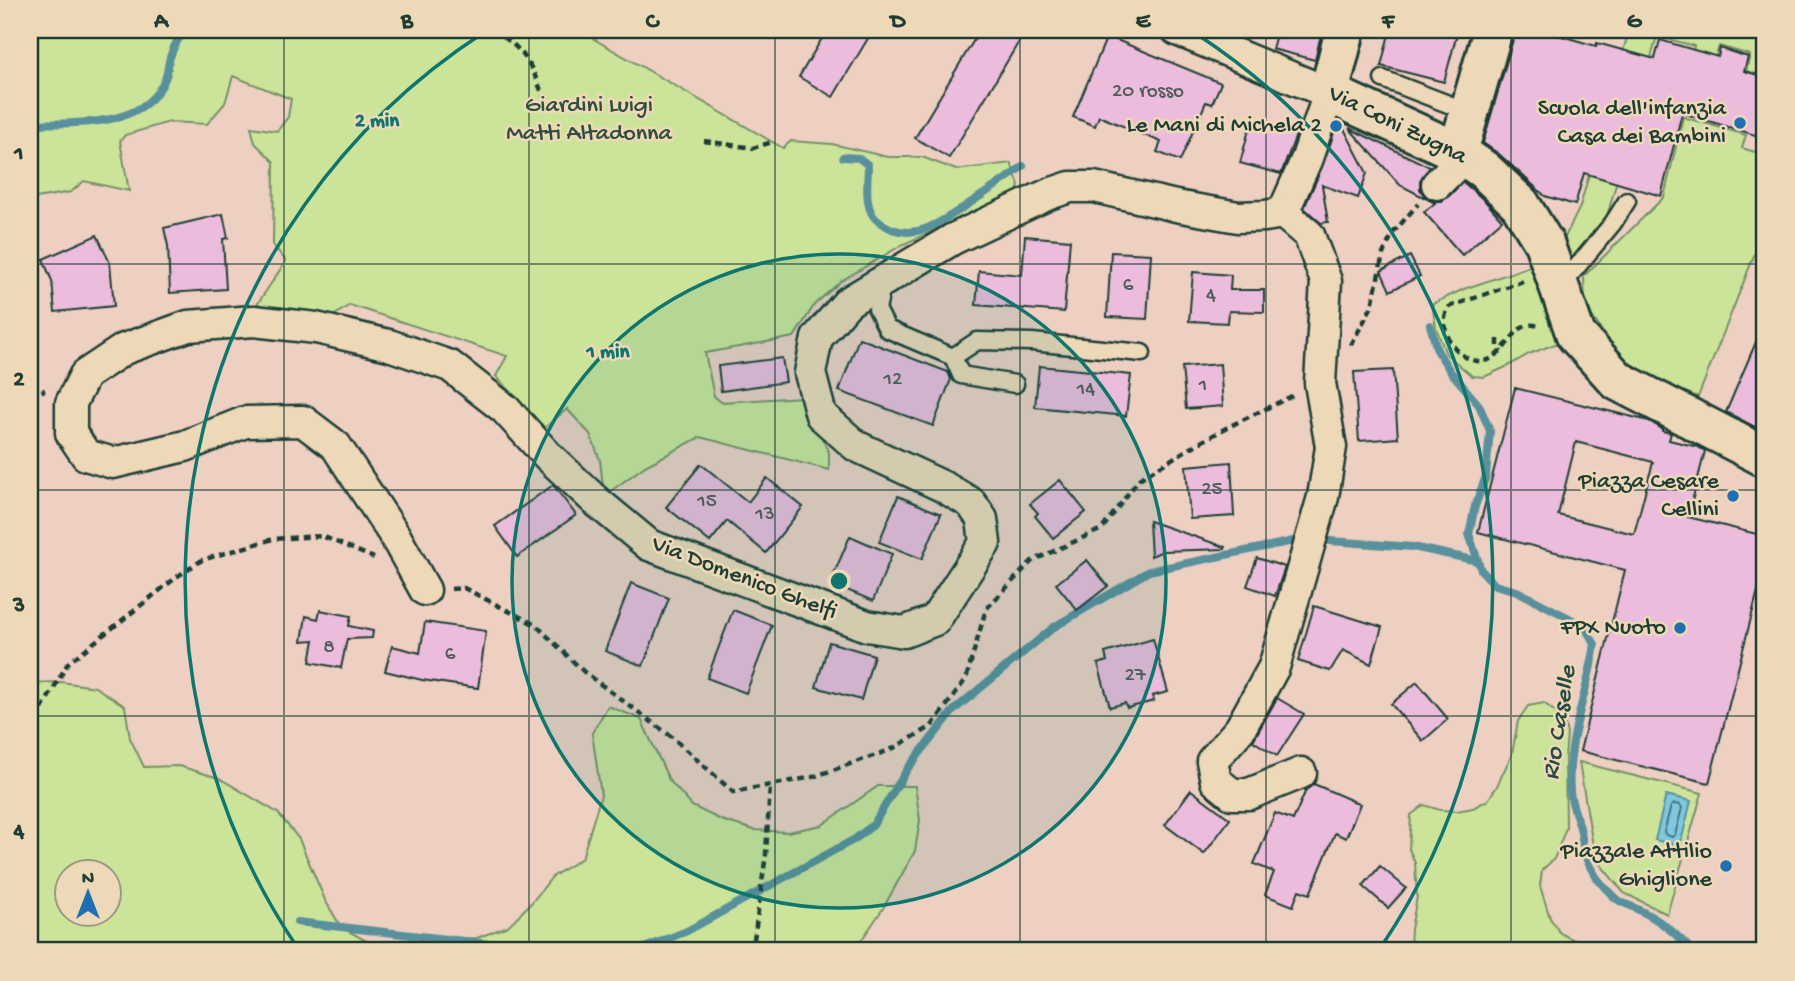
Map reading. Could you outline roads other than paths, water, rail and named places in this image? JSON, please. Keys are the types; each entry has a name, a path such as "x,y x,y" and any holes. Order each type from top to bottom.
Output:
{"street":[{"name":"Via Coni Zugna","path":"1177,30 1329,93 1461,154 1484,170 1520,204 1544,243 1576,335 1618,382 1765,457"},
{"path":"1301,773 1249,794 1232,794 1216,781 1212,761 1240,729 1274,667 1323,497 1331,447 1320,383 1326,281 1309,235 1283,213 1307,158 1329,93 1345,30"},
{"path":"1437,184 1461,154 1469,112 1493,30"},
{"name":"Via Domenico Ghelfi","path":"425,590 395,536 336,446 303,421 245,422 185,446 113,463 86,455 71,433 71,403 85,375 124,349 188,326 254,321 316,328 389,345 450,366 461,374 505,409 596,502 649,545 867,626 904,632 935,620 985,543 985,531 982,519 971,503 944,487 856,446 821,415 810,373 817,338 848,302 953,239 1049,194 1070,187 1094,187 1238,217 1283,213"}],"lane":[{"path":"1383,79 1469,112"},
{"path":"1556,279 1613,223 1628,201"},
{"path":"883,280 877,309 887,329 953,357 961,375 1015,384"},
{"path":"953,357 976,341 1032,342 1142,353"}],"water":[{"path":"1666,795 1691,801 1680,846 1655,840"}],"waterway":[{"name":"Rio Caselle","path":"30,124 106,120 141,107 155,95 165,79 173,50 187,30"},
{"name":"Rio Caselle","path":"843,157 859,158 868,165 867,192 871,212 880,223 902,232 937,224 1023,166"},
{"name":"Rio Caselle","path":"1430,325 1437,350 1450,371 1479,405 1490,431 1486,476 1475,506 1469,534 1481,570 1495,585 1517,591 1573,620 1585,628 1595,644 1574,735 1570,772 1571,796 1585,855 1591,869 1614,897 1660,922 1692,951"},
{"path":"637,951 687,931 855,839 873,825 908,768 954,710 1054,627 1149,571 1303,539 1413,547 1478,561"},
{"path":"297,922 536,951"}],"place":[{"name":"Scuola dell'infanzia Casa dei Bambini","path":"1740,123"},
{"name":"Le Mani di Michela 2","path":"1336,126"},
{"name":"Piazza Cesare Cellini","path":"1733,496"},
{"name":"FPX Nuoto","path":"1680,628"},
{"name":"Piazzale Attilio Ghiglione","path":"1726,866"}],"park label":[{"name":"Giardini Luigi Matti Altadonna","path":"589,120"}]}
